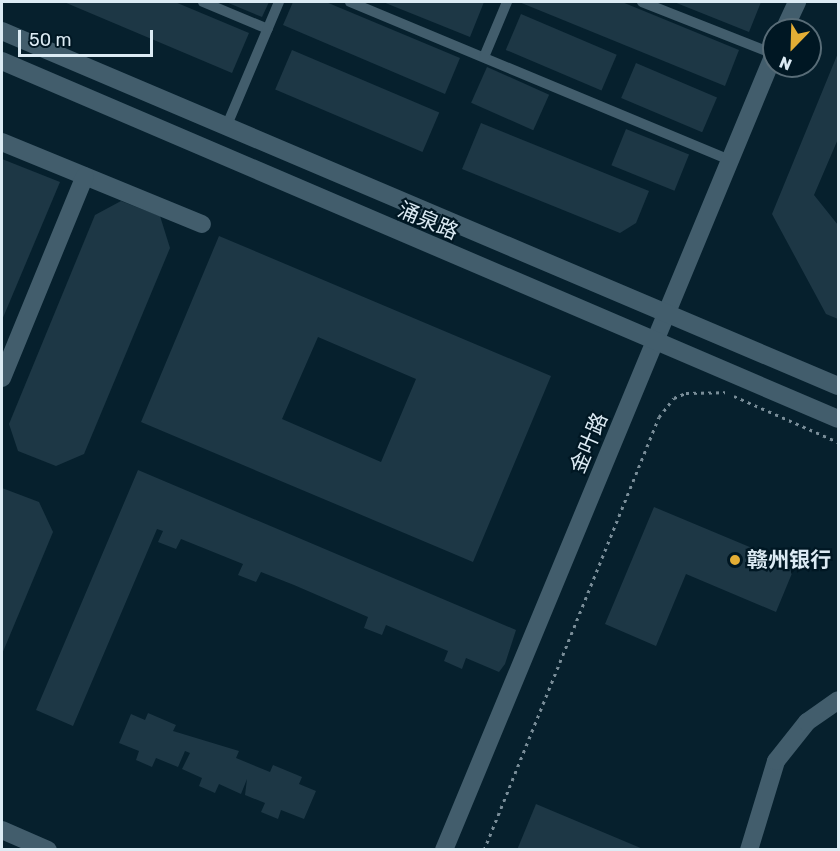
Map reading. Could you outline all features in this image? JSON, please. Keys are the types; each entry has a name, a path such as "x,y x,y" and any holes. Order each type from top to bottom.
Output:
{"main road":[{"path":"790,18 797,2"},
{"name":"涌泉路","path":"2,31 228,125 838,386"},
{"name":"涌泉路","path":"2,61 655,344 838,419"},
{"name":"金叶路","path":"444,849 763,78"},
{"path":"2,142 202,224"},
{"path":"2,378 85,176"},
{"path":"749,849 776,761 807,722 838,700"},
{"path":"2,830 48,849"}],"lane":[{"path":"203,2 268,29"},
{"path":"228,125 279,2"},
{"path":"350,2 728,159"},
{"path":"484,57 507,2"},
{"path":"642,2 762,49"}],"path":[{"path":"484,849 665,406 693,391 725,392 838,442"}],"building":[{"path":"64,2 175,2 249,33 232,73"},
{"path":"226,2 269,2 262,17"},
{"path":"293,2 326,2 460,58 445,94 283,25"},
{"path":"383,2 484,2 470,37"},
{"path":"519,2 622,2 739,50 725,86"},
{"path":"674,2 761,2 749,32"},
{"path":"521,14 617,55 601,91 506,50"},
{"path":"292,50 439,113 422,152 275,90"},
{"path":"838,53 838,139 814,195 838,225 838,319 826,314 772,214"},
{"path":"636,63 717,97 702,132 621,98"},
{"path":"487,67 549,95 533,130 471,103"},
{"path":"481,123 649,191 636,223 620,233 462,169"},
{"path":"626,129 689,154 674,191 611,165"},
{"path":"2,159 60,182 2,320"},
{"path":"121,201 160,216 170,248 84,454 56,466 18,451 9,424 95,215"},
{"path":"219,236 551,376 473,562 141,422","holes":["318,337 416,379 381,462 282,419"]},
{"path":"138,470 516,630 505,664 499,672 466,658 462,669 444,661 448,651 386,625 382,635 364,628 368,617 294,585 261,572 256,582 238,575 243,564 181,539 176,549 158,542 163,531 157,529 73,726 36,710"},
{"path":"2,488 39,502 53,532 2,654"},
{"path":"654,507 795,566 776,612 686,574 656,646 605,624"},
{"path":"148,713 176,725 173,731 239,751 236,758 270,772 273,765 302,777 299,784 316,791 304,819 281,810 278,819 261,812 265,803 245,795 247,779 241,794 219,784 215,793 199,786 202,778 182,769 190,753 185,751 178,767 156,758 152,767 136,760 139,751 119,743 131,714 145,720"},
{"path":"536,804 643,849 643,850 517,850"}],"place":[{"name":"赣州银行","path":"735,560"}]}
